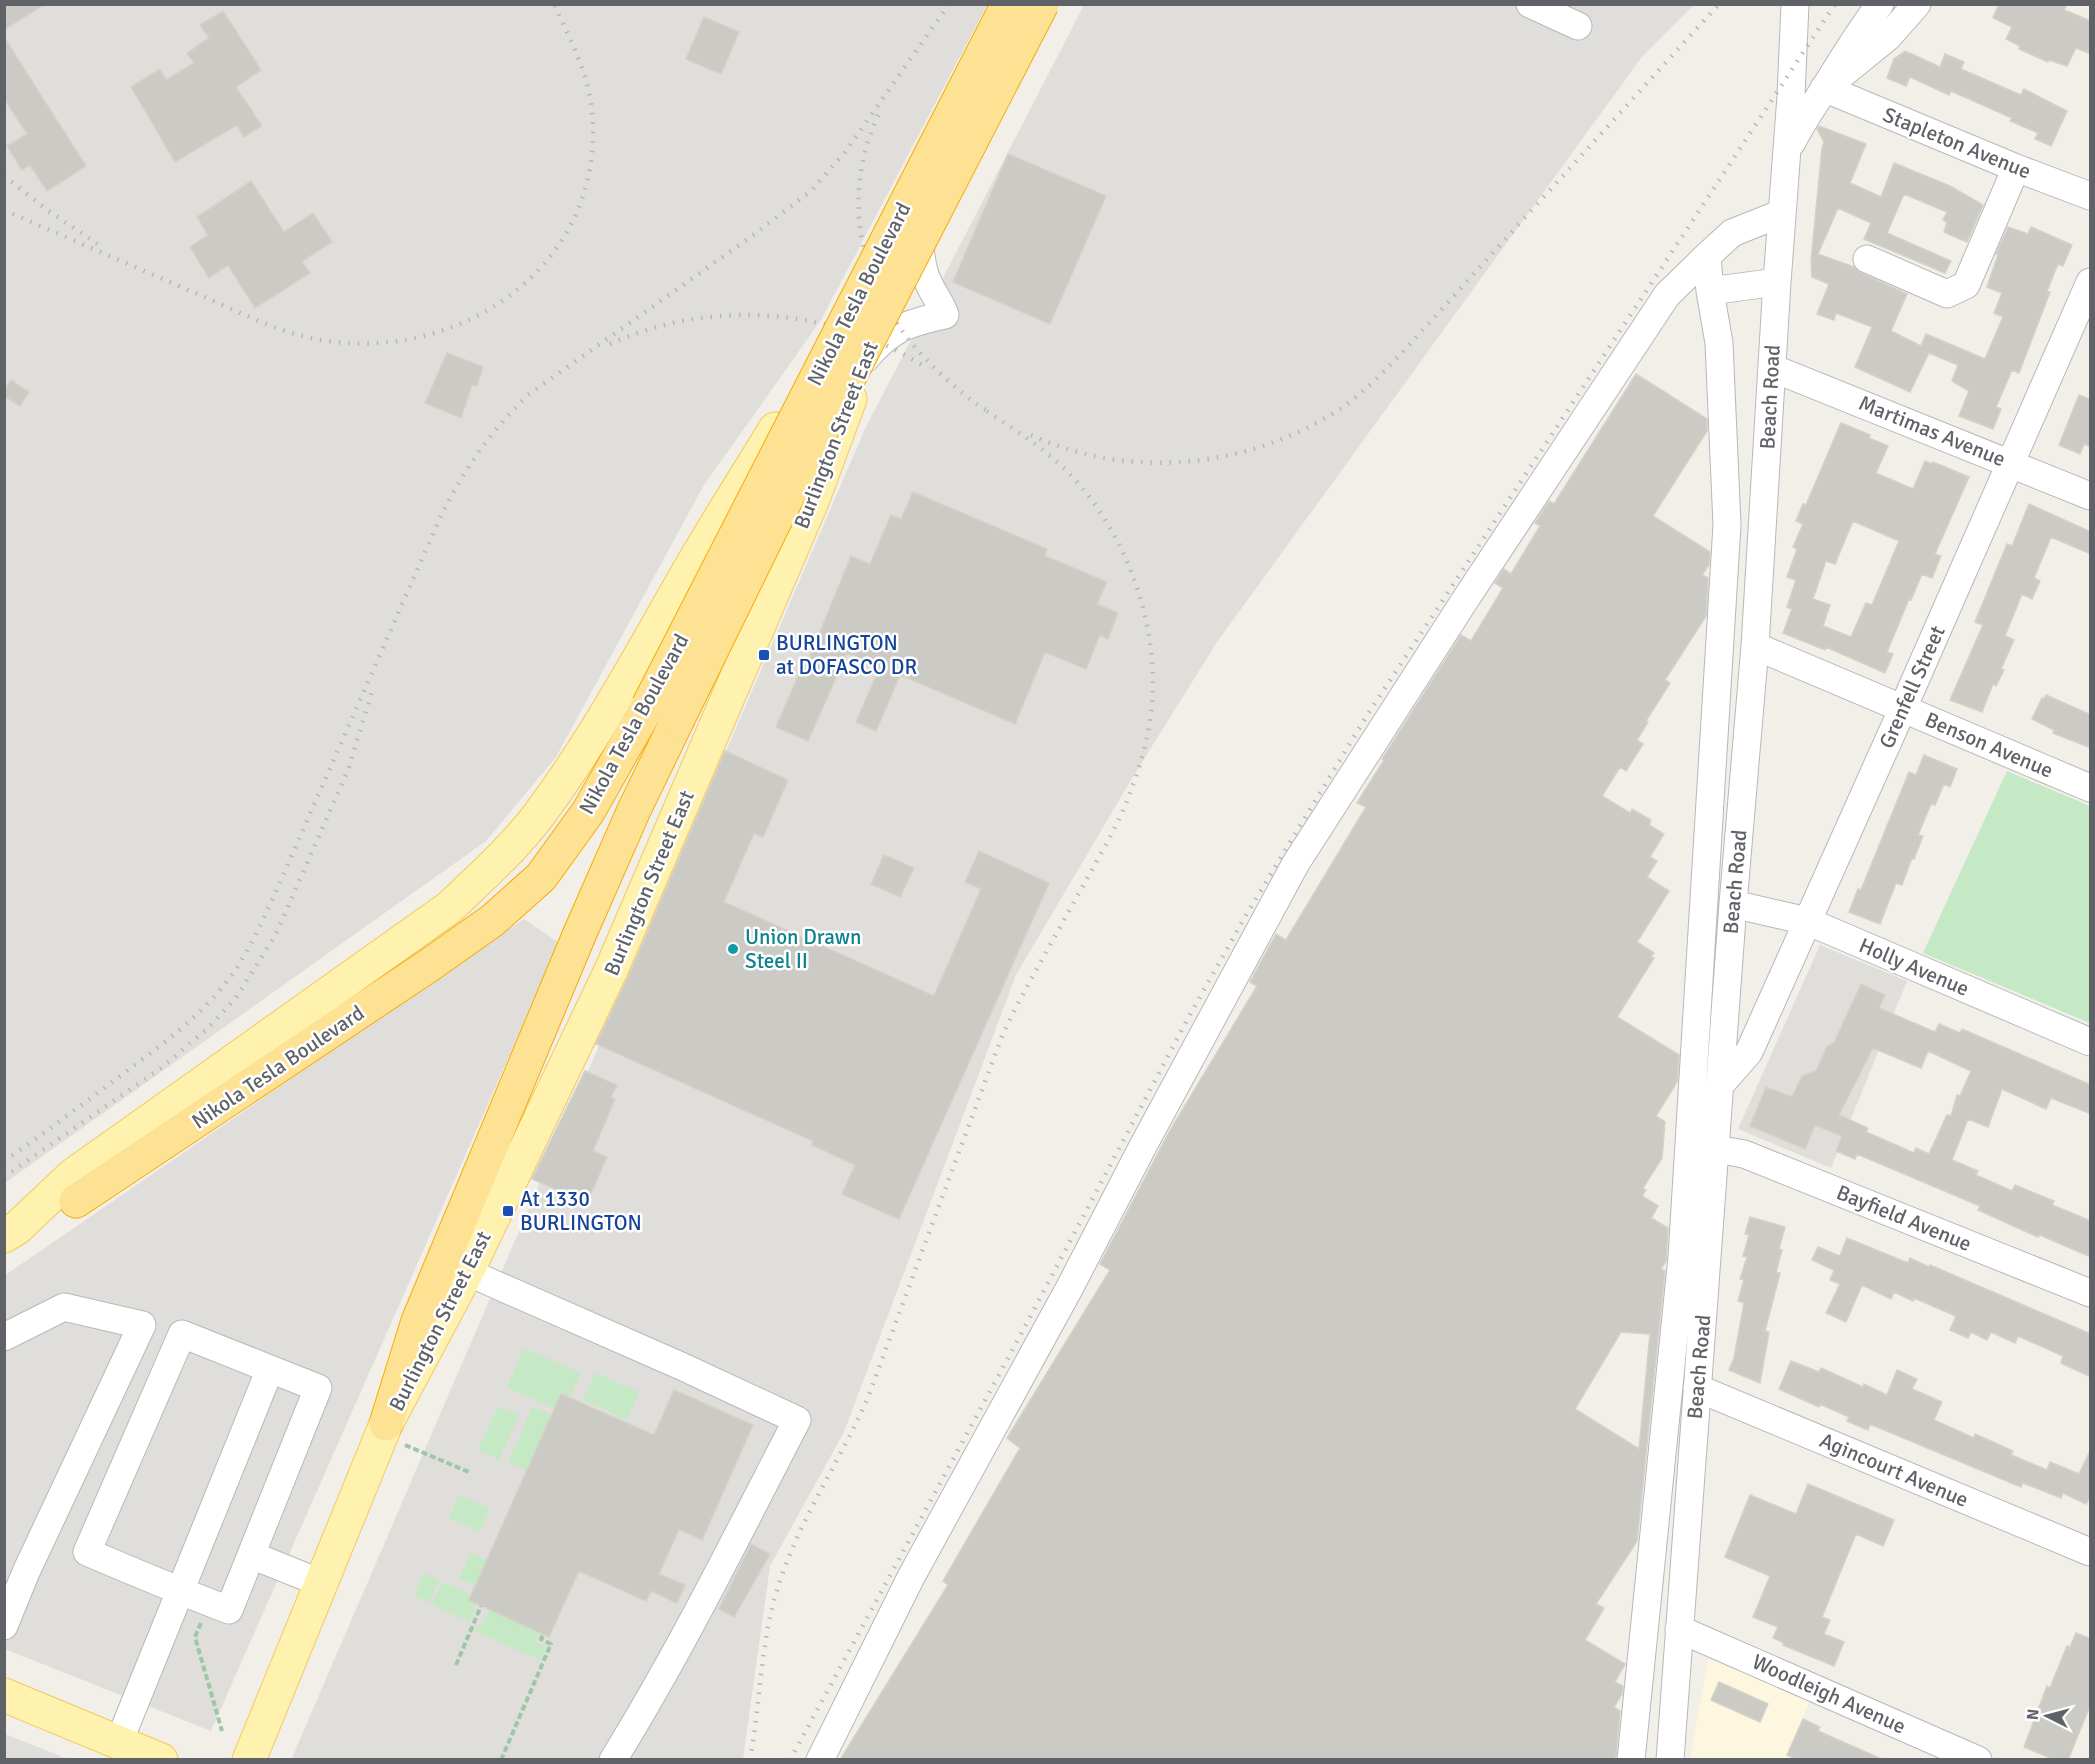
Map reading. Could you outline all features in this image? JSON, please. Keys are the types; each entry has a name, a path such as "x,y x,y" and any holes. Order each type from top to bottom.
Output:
{"highway":[{"name":"Nikola Tesla Boulevard","path":"76,1201 370,1006 493,920 541,877 581,821 648,706 1008,4"},
{"name":"Nikola Tesla Boulevard","path":"384,1430 426,1300 634,810 780,513 1043,4"}],"main road":[{"name":"Burlington Street East","path":"11,1232 73,1175 450,907 500,860 537,817 626,682 693,564 841,322 1014,4"},
{"name":"Burlington Street East","path":"249,1760 384,1430 467,1272 612,968 813,499 877,329 1043,4"},
{"name":"Nikola Tesla Boulevard","path":"11,1232 76,1201"},
{"path":"4,1695 161,1760"}],"street":[{"path":"1530,4 1578,26"},
{"name":"Beach Road","path":"1670,1760 1733,904 1755,646 1795,4"},
{"path":"1787,150 1850,44 1880,4"},
{"path":"1824,88 1888,37 1917,4"},
{"name":"Stapleton Avenue","path":"1824,88 2016,168 2091,196"},
{"path":"1867,259 1947,294 1966,285 2016,168"},
{"path":"820,1760 911,1577 1070,1287 1143,1146 1296,863 1478,581 1667,295 1732,233 1782,213"},
{"path":"865,359 881,341 900,328 924,319 945,315 939,300 928,284 920,246"},
{"path":"1631,1760 1682,1257 1727,525 1719,343 1710,291 1707,256"},
{"path":"1710,291 1777,282"},
{"name":"Grenfell Street","path":"1721,1084 1749,1052 2091,282"},
{"name":"Martimas Avenue","path":"1772,368 2091,496"},
{"path":"693,564 770,600"},
{"name":"Benson Avenue","path":"1755,646 2091,788"},
{"name":"Holly Avenue","path":"1733,904 1807,921 2091,1042"},
{"name":"Bayfield Avenue","path":"1716,1149 1744,1154 2091,1293"},
{"path":"467,1272 681,1366 796,1420 683,1640 647,1706 613,1760"},
{"path":"4,1336 64,1307 142,1325 15,1568 4,1626"},
{"path":"182,1334 270,1369 318,1388 229,1610 87,1552 182,1334"},
{"path":"119,1742 270,1369"},
{"name":"Agincourt Avenue","path":"1697,1388 2091,1552"},
{"path":"251,1555 321,1583"},
{"name":"Woodleigh Avenue","path":"1678,1629 1978,1760"}],"path":[{"path":"384,1430 469,1472"},
{"path":"211,1603 195,1636 222,1731"},
{"path":"456,1665 481,1606"},
{"path":"501,1760 551,1644 541,1640 543,1634"}],"shaded area":[{"path":"5,5 987,5 821,320 704,485 556,757 486,841 5,1183"},
{"path":"1084,5 1694,5 1641,58 1217,642 1131,780 1016,975 844,1432 770,1566 743,1759 291,1760 865,429"},
{"path":"524,919 559,943 211,1731 5,1649 4,1276"},
{"path":"1820,945 1907,981 1831,1168 1738,1129"},
{"path":"1708,1659 1810,1698 1789,1759 1690,1760"},
{"path":"5,1734 68,1759 5,1759"}],"green space":[{"path":"2007,771 2090,806 2090,1023 1923,953"},
{"path":"524,1348 581,1373 569,1398 561,1394 554,1409 507,1387"},
{"path":"595,1373 639,1392 627,1420 583,1400"},
{"path":"498,1406 519,1415 499,1460 478,1450"},
{"path":"533,1406 552,1415 527,1471 508,1462"},
{"path":"459,1495 490,1509 480,1531 449,1518"},
{"path":"471,1553 487,1560 476,1586 459,1578"},
{"path":"423,1573 439,1580 429,1603 414,1596"},
{"path":"442,1582 472,1595 470,1601 476,1604 469,1622 432,1604"},
{"path":"489,1609 539,1632 535,1642 546,1647 541,1660 475,1631 477,1625 481,1627"}],"building":[{"path":"4,4 45,4 4,30"},
{"path":"1999,4 2067,4 2064,10 2091,21 2091,54 2076,48 2067,66 2049,60 2048,62 2019,49 2020,46 2006,39 2012,27 1993,18"},
{"path":"223,11 261,70 236,87 262,126 244,137 237,125 175,162 131,87 160,69 166,80 194,63 187,53 209,38 200,25"},
{"path":"704,17 739,32 721,74 686,59"},
{"path":"4,37 86,166 47,191 30,165 22,170 7,146 27,134 4,98"},
{"path":"1905,51 1940,67 1945,54 1964,62 1961,69 2021,95 2024,89 2067,111 2051,146 2035,139 2038,133 2010,121 2012,118 1951,91 1949,95 1910,77 1906,86 1887,78 1894,59"},
{"path":"1819,126 1866,144 1850,183 1881,197 1894,163 1950,186 1983,205 1967,242 1944,232 1947,222 1943,220 1947,212 1904,194 1887,233 1951,261 1945,273 1864,239 1871,223 1838,208 1818,254 1854,267 1861,273 1907,294 1891,331 1921,346 1926,334 1985,359 2003,317 1994,313 2002,293 1987,287 1998,255 1996,254 2008,227 2028,234 2031,227 2072,245 2063,266 2058,264 2047,291 2050,292 2019,373 2012,370 1996,407 2001,409 1993,429 1959,416 1969,391 1952,381 1958,365 1929,353 1910,392 1855,367 1872,327 1836,313 1834,320 1817,314 1829,284 1812,277 1811,261 1824,142 1817,129"},
{"path":"1008,154 1106,196 1050,324 953,282"},
{"path":"251,181 284,232 313,213 332,242 302,261 310,273 255,308 228,265 209,278 190,247 208,235 197,217"},
{"path":"447,353 483,367 477,386 472,385 461,418 425,403"},
{"path":"1636,374 1707,419 1707,431 1653,516 1710,552 1709,565 1702,575 1708,578 1706,616 1665,680 1670,683 1637,740 1643,744 1626,771 1620,767 1602,796 1630,813 1632,809 1651,820 1649,825 1664,834 1650,857 1657,861 1647,877 1669,891 1637,942 1654,953 1651,957 1654,958 1617,1017 1679,1055 1677,1082 1656,1116 1665,1122 1662,1158 1643,1188 1646,1190 1642,1196 1658,1206 1651,1218 1668,1228 1666,1261 1661,1269 1665,1271 1637,1541 1596,1604 1604,1608 1585,1640 1625,1664 1615,1682 1623,1686 1622,1694 1614,1707 1620,1711 1614,1760 840,1760 948,1585 943,1581 1020,1448 1007,1438 1110,1270 1100,1264 1169,1132 1257,986 1250,982 1276,934 1286,940 1366,807 1357,803 1384,760 1382,759 1461,635 1471,641 1503,588 1495,583 1504,569 1511,574 1540,526 1535,523 1549,501 1554,504","holes":["1621,1332 1650,1334 1639,1449 1575,1409"]},
{"path":"11,380 29,392 20,406 4,396 4,390"},
{"path":"2079,395 2091,400 2091,447 2084,444 2080,454 2059,445"},
{"path":"1841,423 1870,435 1869,438 1888,446 1876,473 1913,489 1925,461 1969,477 1935,554 1941,556 1932,578 1922,574 1911,600 1909,599 1887,652 1893,654 1885,673 1826,647 1825,650 1783,633 1792,609 1787,607 1796,580 1787,577 1797,549 1793,547 1803,524 1796,521 1803,504 1806,505","holes":["1853,521 1899,541 1872,605 1866,603 1851,637 1823,626 1830,605 1813,599 1826,561 1835,564"]},
{"path":"913,492 1047,549 1045,556 1107,582 1097,604 1118,613 1108,639 1100,635 1086,669 1045,652 1015,724 900,675 876,731 856,722 880,667 847,653 808,741 776,727 806,658 809,659 851,556 870,564 891,515 901,519"},
{"path":"2029,504 2091,532 2091,554 2051,537 2034,578 2040,581 2032,599 2022,594 2005,636 2014,640 2001,669 2004,670 1996,686 1993,684 1982,712 1950,700 1983,625 1975,622 2007,544 2012,546"},
{"path":"2046,695 2091,715 2091,748 2053,733 2054,730 2032,719 2042,698 2044,699"},
{"name":"Union Drawn Steel II","path":"725,751 788,780 763,837 754,833 724,902 934,996 981,889 965,882 979,851 1049,883 899,1219 842,1194 855,1165 812,1145 813,1141 596,1044 629,975"},
{"path":"1924,755 1957,769 1950,787 1944,784 1935,805 1931,804 1918,835 1923,836 1914,859 1912,858 1902,885 1896,883 1880,924 1849,912 1858,889 1861,890 1909,772 1916,775"},
{"path":"884,855 914,868 900,897 871,884"},
{"path":"1861,984 1885,995 1879,1008 1935,1032 1939,1024 1960,1033 1962,1029 2091,1085 2091,1114 2051,1098 2046,1109 2002,1089 1988,1127 1968,1119 1952,1160 1978,1171 1976,1175 2012,1191 2015,1185 2054,1201 2052,1205 2091,1221 2091,1257 2040,1235 2038,1237 1978,1210 1980,1206 1857,1154 1855,1159 1836,1151 1842,1136 1815,1125 1805,1149 1750,1126 1766,1087 1792,1097 1802,1076 1816,1071 1827,1046 1834,1043","holes":["1873,1048 1921,1068 1928,1051 1971,1071 1960,1096 1957,1095 1951,1116 1947,1115 1929,1154 1916,1148 1914,1153 1866,1132 1868,1128 1839,1115"]},
{"path":"585,1071 617,1085 611,1097 615,1099 593,1151 607,1157 587,1203 532,1179"},
{"path":"1750,1217 1785,1227 1776,1272 1780,1273 1765,1331 1769,1332 1760,1383 1729,1370 1734,1358 1744,1303 1738,1301 1744,1280 1740,1279 1747,1257 1743,1256 1749,1235 1745,1234"},
{"path":"1847,1238 1908,1263 1910,1258 1929,1267 1930,1265 2091,1334 2091,1377 2061,1363 2063,1356 2018,1336 2015,1343 1991,1332 1987,1340 1971,1332 1968,1338 1950,1330 1956,1316 1894,1292 1891,1299 1862,1285 1846,1322 1826,1313 1840,1284 1830,1280 1834,1270 1812,1260 1818,1247 1840,1256"},
{"path":"1791,1361 1819,1372 1821,1368 1887,1395 1897,1370 1917,1379 1912,1389 1942,1402 1934,1420 1974,1438 1975,1434 2013,1451 2011,1455 2047,1470 2050,1462 2079,1474 2091,1449 2091,1495 2086,1504 2063,1493 2061,1498 2023,1483 2021,1487 1870,1424 1868,1430 1847,1421 1849,1417 1820,1404 1819,1407 1779,1389"},
{"path":"674,1390 753,1425 702,1540 679,1529 659,1574 685,1585 677,1603 651,1591 646,1601 579,1571 549,1637 469,1600 561,1394 654,1435"},
{"path":"1808,1484 1894,1520 1883,1546 1856,1534 1822,1617 1830,1620 1824,1634 1844,1642 1834,1666 1783,1645 1784,1643 1773,1638 1778,1627 1753,1617 1770,1576 1725,1557 1750,1495 1796,1514"},
{"path":"751,1544 770,1554 734,1617 719,1609"},
{"path":"2076,1633 2091,1639 2091,1703 2068,1760 2055,1760 2024,1747 2047,1686 2050,1688 2067,1646 2070,1647"},
{"path":"1719,1682 1768,1704 1760,1722 1711,1700"},
{"path":"1803,1719 1820,1727 1818,1731 1884,1760 1798,1760 1787,1755"}],"railway":[{"path":"4,1161 174,1035 209,1002 236,969 273,898 440,518 468,467 489,438 528,395 752,236 811,191 846,151 949,4"},
{"path":"1031,435 1069,450 1108,459 1149,463 1189,461 1229,455 1268,444 1305,429 1340,409 1364,390 1401,354 1719,4"},
{"path":"790,1760 1021,1334 1187,1020 1249,910 1366,717 1835,4"},
{"path":"4,210 247,316 295,334 328,341 381,343 432,334 479,315 521,287 554,251 579,208 592,158 591,103 581,65 555,6"},
{"path":"878,115 865,151 859,187 859,222 866,256 877,288 894,319 916,349 943,376 986,410"},
{"path":"4,176 50,212 98,244"},
{"path":"610,344 649,329 690,320 731,315 772,316 813,322 853,332 892,348 928,369"},
{"path":"750,1760 766,1637 783,1571 805,1521 867,1400 1002,1036 1121,816 1138,769 1149,727 1153,691 1151,655 1145,618 1135,582 1120,547 1102,515 1080,485 1055,460 981,407"},
{"path":"4,1177 161,1068 207,1029 235,999 275,936 348,770 372,692"}],"place":[{"name":"BURLINGTON at DOFASCO DR","path":"764,655"},
{"name":"Union Drawn Steel II","path":"733,949"},
{"name":"At 1330 BURLINGTON","path":"508,1211"}]}
